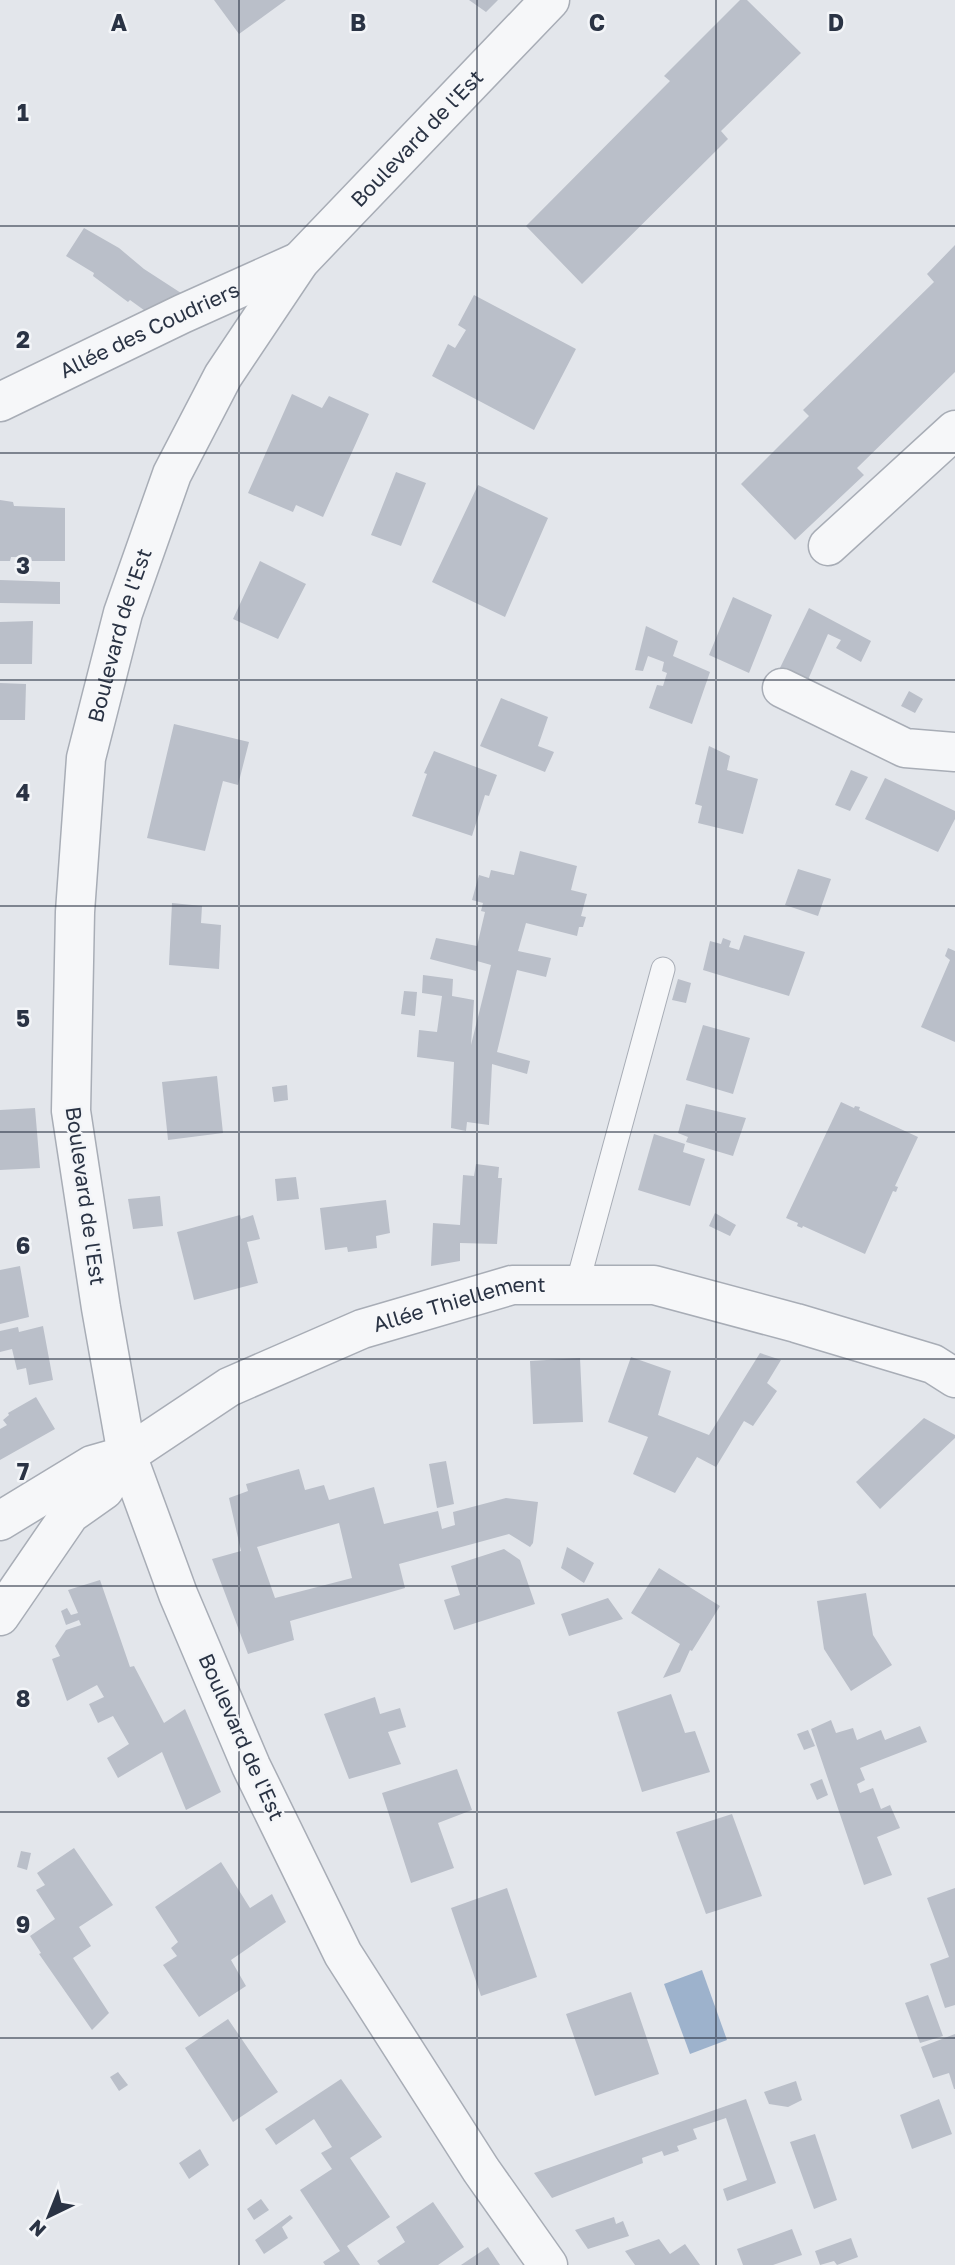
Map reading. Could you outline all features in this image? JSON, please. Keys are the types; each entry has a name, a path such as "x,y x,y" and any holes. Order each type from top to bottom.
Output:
{"street":[{"name":"Boulevard de l'Est","path":"548,2265 481,2170 343,1954 251,1766 178,1594 127,1455 71,1111 75,912 86,758 123,612 172,474 223,376 300,261 550,0"},
{"name":"Allée des Coudriers","path":"0,402 182,314 300,261"},
{"path":"828,546 955,430"},
{"path":"782,688 905,748 955,752"},
{"name":"Allée Thiellement","path":"0,1521 92,1465 127,1455 229,1387 362,1329 512,1285 654,1285 933,1364 955,1378"},
{"path":"0,1616 70,1514 104,1490 127,1455"}],"lane":[{"path":"577,1285 663,969"}],"water":[{"path":"702,1970 727,2040 690,2054 664,1984"}],"building":[{"path":"214,0 286,0 239,34"},
{"path":"469,0 498,0 486,12"},
{"path":"740,0 747,0 801,53 721,131 728,139 582,284 526,226 670,81 664,76"},
{"path":"84,228 119,248 183,296 148,313 130,300 128,302 93,276 94,273 66,256"},
{"path":"955,245 955,372 857,468 864,475 795,540 741,484 809,416 803,410 934,282 927,274"},
{"path":"474,295 576,349 534,430 432,376 448,344 455,348 466,330 458,325"},
{"path":"292,394 322,408 329,396 369,414 323,517 296,505 293,512 248,493"},
{"path":"396,472 426,483 401,546 371,535"},
{"path":"478,485 548,518 505,617 432,582"},
{"path":"0,500 13,502 14,506 65,508 65,561 32,561 31,557 11,557 10,561 0,561"},
{"path":"260,561 306,584 278,639 233,619"},
{"path":"0,580 60,582 60,604 0,603"},
{"path":"733,597 772,615 749,673 709,655"},
{"path":"809,608 871,641 861,662 836,648 841,640 828,634 807,682 779,670"},
{"path":"33,621 32,664 0,664 0,622"},
{"path":"646,626 678,641 673,656 710,672 692,724 649,708 657,685 663,686 667,673 662,671 664,662 648,656 643,671 635,670"},
{"path":"0,683 26,684 25,720 0,720"},
{"path":"909,691 923,699 915,713 901,706"},
{"path":"501,698 548,717 538,746 554,752 545,772 480,746"},
{"path":"174,724 249,742 238,785 223,781 205,851 147,838"},
{"path":"709,746 730,756 727,770 758,779 743,834 698,823 702,806 695,804"},
{"path":"434,751 497,775 489,796 485,795 472,836 412,816 427,774 424,773"},
{"path":"851,770 868,777 850,811 835,805"},
{"path":"885,778 955,811 955,819 938,852 865,819"},
{"path":"520,851 577,866 571,890 587,894 581,916 586,917 577,936 526,923 518,951 551,958 546,977 517,970 497,1052 530,1061 527,1074 492,1064 489,1125 467,1122 466,1131 451,1128 454,1062 417,1057 419,1030 437,1032 442,996 422,993 423,975 453,979 452,996 474,1000 471,1045 491,965 477,961 476,971 430,959 436,938 477,946 485,912 481,911 483,903 472,900 479,875 489,878 491,870 514,875"},
{"path":"798,869 831,879 818,916 785,905"},
{"path":"172,903 202,906 201,923 221,925 219,969 169,965"},
{"path":"744,935 805,952 789,996 703,970 710,941 721,944 723,938 731,941 729,947 739,950"},
{"path":"948,948 955,951 955,1042 921,1027 950,960 945,956"},
{"path":"678,979 691,983 686,1003 672,1000"},
{"path":"404,991 417,992 415,1016 401,1014"},
{"path":"703,1025 750,1038 733,1094 686,1080"},
{"path":"217,1076 223,1133 168,1140 162,1082"},
{"path":"287,1085 288,1100 274,1102 272,1087"},
{"path":"841,1102 854,1108 860,1107 859,1110 918,1137 895,1186 898,1187 896,1192 893,1191 865,1254 803,1226 797,1226 798,1223 786,1218"},
{"path":"686,1104 746,1118 733,1156 686,1142 688,1137 678,1133"},
{"path":"35,1108 40,1168 0,1170 0,1110"},
{"path":"654,1134 685,1144 683,1152 705,1159 690,1206 638,1190"},
{"path":"476,1164 499,1167 498,1178 502,1178 497,1244 460,1243 460,1261 431,1266 433,1223 460,1225 463,1175 474,1176"},
{"path":"296,1177 299,1199 277,1201 275,1179"},
{"path":"160,1196 163,1226 133,1229 128,1199"},
{"path":"386,1200 390,1233 376,1236 377,1248 348,1252 347,1247 325,1250 320,1208"},
{"path":"715,1213 736,1225 730,1236 709,1226"},
{"path":"240,1215 241,1219 253,1215 260,1239 247,1242 258,1283 194,1300 177,1232"},
{"path":"20,1266 29,1317 0,1324 0,1270"},
{"path":"43,1326 53,1380 29,1385 26,1368 17,1370 12,1349 0,1352 0,1331 18,1327 19,1332"},
{"path":"760,1353 781,1360 767,1383 777,1391 753,1426 744,1421 716,1467 697,1457 675,1493 633,1474 648,1437 608,1422 631,1357 671,1371 658,1415 709,1435"},
{"path":"580,1358 583,1422 533,1424 530,1361"},
{"path":"36,1397 55,1429 0,1460 0,1429 7,1425 3,1420 8,1413"},
{"path":"924,1418 955,1435 955,1438 880,1509 856,1482"},
{"path":"446,1461 454,1504 437,1508 429,1464"},
{"path":"299,1469 305,1490 324,1485 329,1500 374,1487 384,1524 438,1511 442,1529 455,1525 453,1512 506,1498 538,1502 533,1543 530,1547 509,1534 399,1564 405,1588 290,1621 294,1640 248,1654 212,1559 241,1551 229,1498 248,1491 246,1484","holes":["339,1523 352,1578 275,1598 257,1547"]},
{"path":"567,1547 594,1563 584,1583 561,1568"},
{"path":"504,1549 520,1560 535,1604 454,1630 444,1600 460,1595 451,1566"},
{"path":"659,1568 720,1606 692,1651 690,1650 680,1672 663,1678 680,1644 631,1613"},
{"path":"100,1580 130,1667 134,1666 164,1723 185,1709 221,1792 186,1810 162,1752 118,1778 107,1758 129,1744 113,1716 98,1723 89,1704 104,1697 97,1685 67,1701 52,1659 60,1656 55,1646 66,1630 81,1625 79,1620 66,1625 61,1611 67,1608 71,1615 78,1613 68,1590"},
{"path":"866,1593 873,1635 892,1665 851,1691 824,1649 817,1601"},
{"path":"608,1598 623,1619 569,1636 561,1614"},
{"path":"671,1694 685,1733 695,1731 710,1772 642,1792 617,1712"},
{"path":"375,1697 380,1714 400,1708 406,1727 388,1732 401,1764 349,1779 324,1714"},
{"path":"831,1720 836,1733 853,1728 857,1740 881,1730 885,1740 920,1726 927,1742 860,1768 865,1780 857,1784 860,1793 873,1788 881,1809 890,1805 900,1828 877,1837 892,1875 864,1885 811,1729"},
{"path":"808,1730 815,1746 804,1750 797,1734"},
{"path":"457,1769 472,1810 438,1823 454,1868 411,1883 382,1793"},
{"path":"822,1779 828,1795 817,1800 810,1784"},
{"path":"732,1814 762,1896 706,1914 676,1832"},
{"path":"74,1848 113,1905 79,1927 91,1946 73,1958 109,2013 92,2030 39,1954 41,1953 30,1936 55,1919 36,1890 45,1885 37,1873"},
{"path":"21,1851 31,1853 27,1870 17,1867"},
{"path":"221,1862 250,1908 272,1894 286,1922 231,1960 246,1986 199,2017 163,1965 177,1956 171,1948 178,1942 155,1907"},
{"path":"507,1888 537,1977 481,1996 451,1908"},
{"path":"955,1888 955,2005 945,2008 930,1964 949,1957 927,1898"},
{"path":"631,1992 659,2074 595,2096 566,2014"},
{"path":"928,1995 943,2036 920,2043 905,2003"},
{"path":"228,2019 278,2092 233,2122 185,2048"},
{"path":"955,2034 954,2089 949,2073 933,2078 921,2047"},
{"path":"118,2072 128,2085 119,2091 110,2077"},
{"path":"341,2079 382,2137 350,2158 390,2217 347,2246 360,2265 325,2265 323,2262 340,2251 300,2190 332,2169 321,2153 332,2147 314,2119 276,2145 265,2129"},
{"path":"796,2081 802,2100 788,2107 769,2104 764,2092"},
{"path":"746,2099 776,2183 727,2201 723,2189 747,2180 726,2118 693,2129 697,2139 677,2146 679,2151 664,2156 662,2151 642,2158 643,2163 552,2198 534,2173"},
{"path":"939,2099 952,2134 912,2149 900,2115"},
{"path":"815,2134 837,2200 814,2209 790,2142"},
{"path":"200,2149 209,2165 189,2179 179,2163"},
{"path":"261,2199 269,2210 254,2220 247,2209"},
{"path":"433,2202 464,2247 438,2265 380,2265 377,2261 405,2242 396,2227"},
{"path":"290,2215 293,2218 282,2227 288,2238 264,2254 255,2240"},
{"path":"614,2217 616,2224 623,2221 629,2236 588,2249 575,2230"},
{"path":"792,2229 802,2255 773,2265 743,2265 737,2249"},
{"path":"851,2238 858,2257 837,2265 834,2261 820,2265 815,2251"},
{"path":"659,2239 670,2254 685,2244 700,2265 635,2265 625,2251"},
{"path":"488,2247 500,2265 461,2265"}]}
